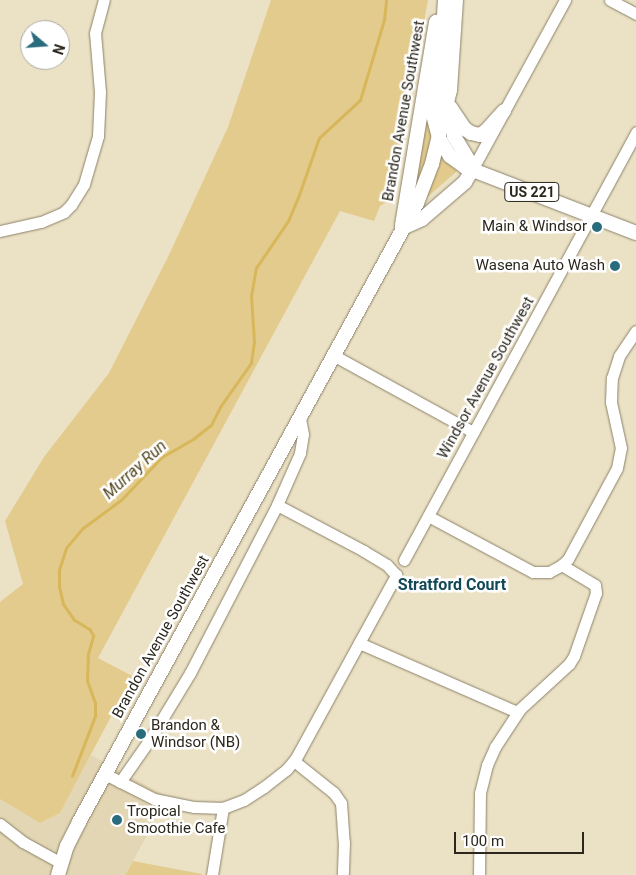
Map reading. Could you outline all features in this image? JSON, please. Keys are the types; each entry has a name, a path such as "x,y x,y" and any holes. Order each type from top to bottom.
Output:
{"main road":[{"name":"Brandon Avenue Southwest","path":"402,228 408,178 440,0"},
{"name":"Brandon Avenue Southwest","path":"446,0 441,60 434,104 435,127 439,138 457,163 473,168"},
{"name":"Brandon Avenue Southwest","path":"60,869 72,836 105,774 424,187 439,138 450,90 456,0"},
{"path":"402,228 458,177 473,168 454,136 450,90"},
{"path":"450,106 466,129 471,133 480,135 504,111"},
{"name":"US 221","path":"473,168 636,233"}],"street":[{"path":"0,232 40,222 64,212 71,205 84,184 98,136 100,92 95,33 104,0"},
{"path":"473,168 565,0"},
{"path":"610,0 636,14"},
{"name":"Windsor Avenue Southwest","path":"404,560 636,132"},
{"path":"428,516 533,572 549,572 562,565 568,559 617,468 621,448 611,402 612,378 619,356 636,331"},
{"path":"333,355 473,432"},
{"path":"120,782 150,739 190,673 277,504 303,443 300,418"},
{"path":"105,774 142,794 169,803 210,809 223,808 244,800 264,787 294,761 396,575 387,565 364,551 277,504"},
{"path":"479,875 480,793 483,779 496,746 517,712 569,664 574,656 596,593 594,585 562,565"},
{"path":"359,643 517,712"},
{"path":"294,761 334,793 340,803 344,842 343,875"},
{"path":"212,875 223,808"},
{"path":"0,824 60,869"}],"shaded area":[{"path":"271,0 428,0 392,199 380,206 374,221 340,211 98,658 138,679 124,692 60,813 40,823 0,799 0,602 23,584 5,521 44,457 109,373 168,257 228,127"},
{"path":"426,104 432,140 410,207"},
{"path":"440,153 457,171 424,200"},
{"path":"91,755 168,797 125,875 0,875 0,799 40,823 60,813"},
{"path":"133,861 202,874 202,875 125,875"}],"waterway":[{"name":"Murray Run","path":"72,776 95,716 95,703 87,681 88,654 93,636 90,630 74,620 63,604 59,587 59,570 66,548 83,528 121,500 162,457 193,439 211,425 220,407 251,363 254,342 251,296 256,268 288,221 319,138 360,100 384,20 386,0"}],"place":[{"name":"Main & Windsor","path":"597,227"},
{"name":"Wasena Auto Wash","path":"615,266"},
{"name":"Brandon & Windsor (NB)","path":"141,734"},
{"name":"Tropical Smoothie Cafe","path":"117,820"}],"district":[{"name":"Stratford Court","path":"452,585"}]}
